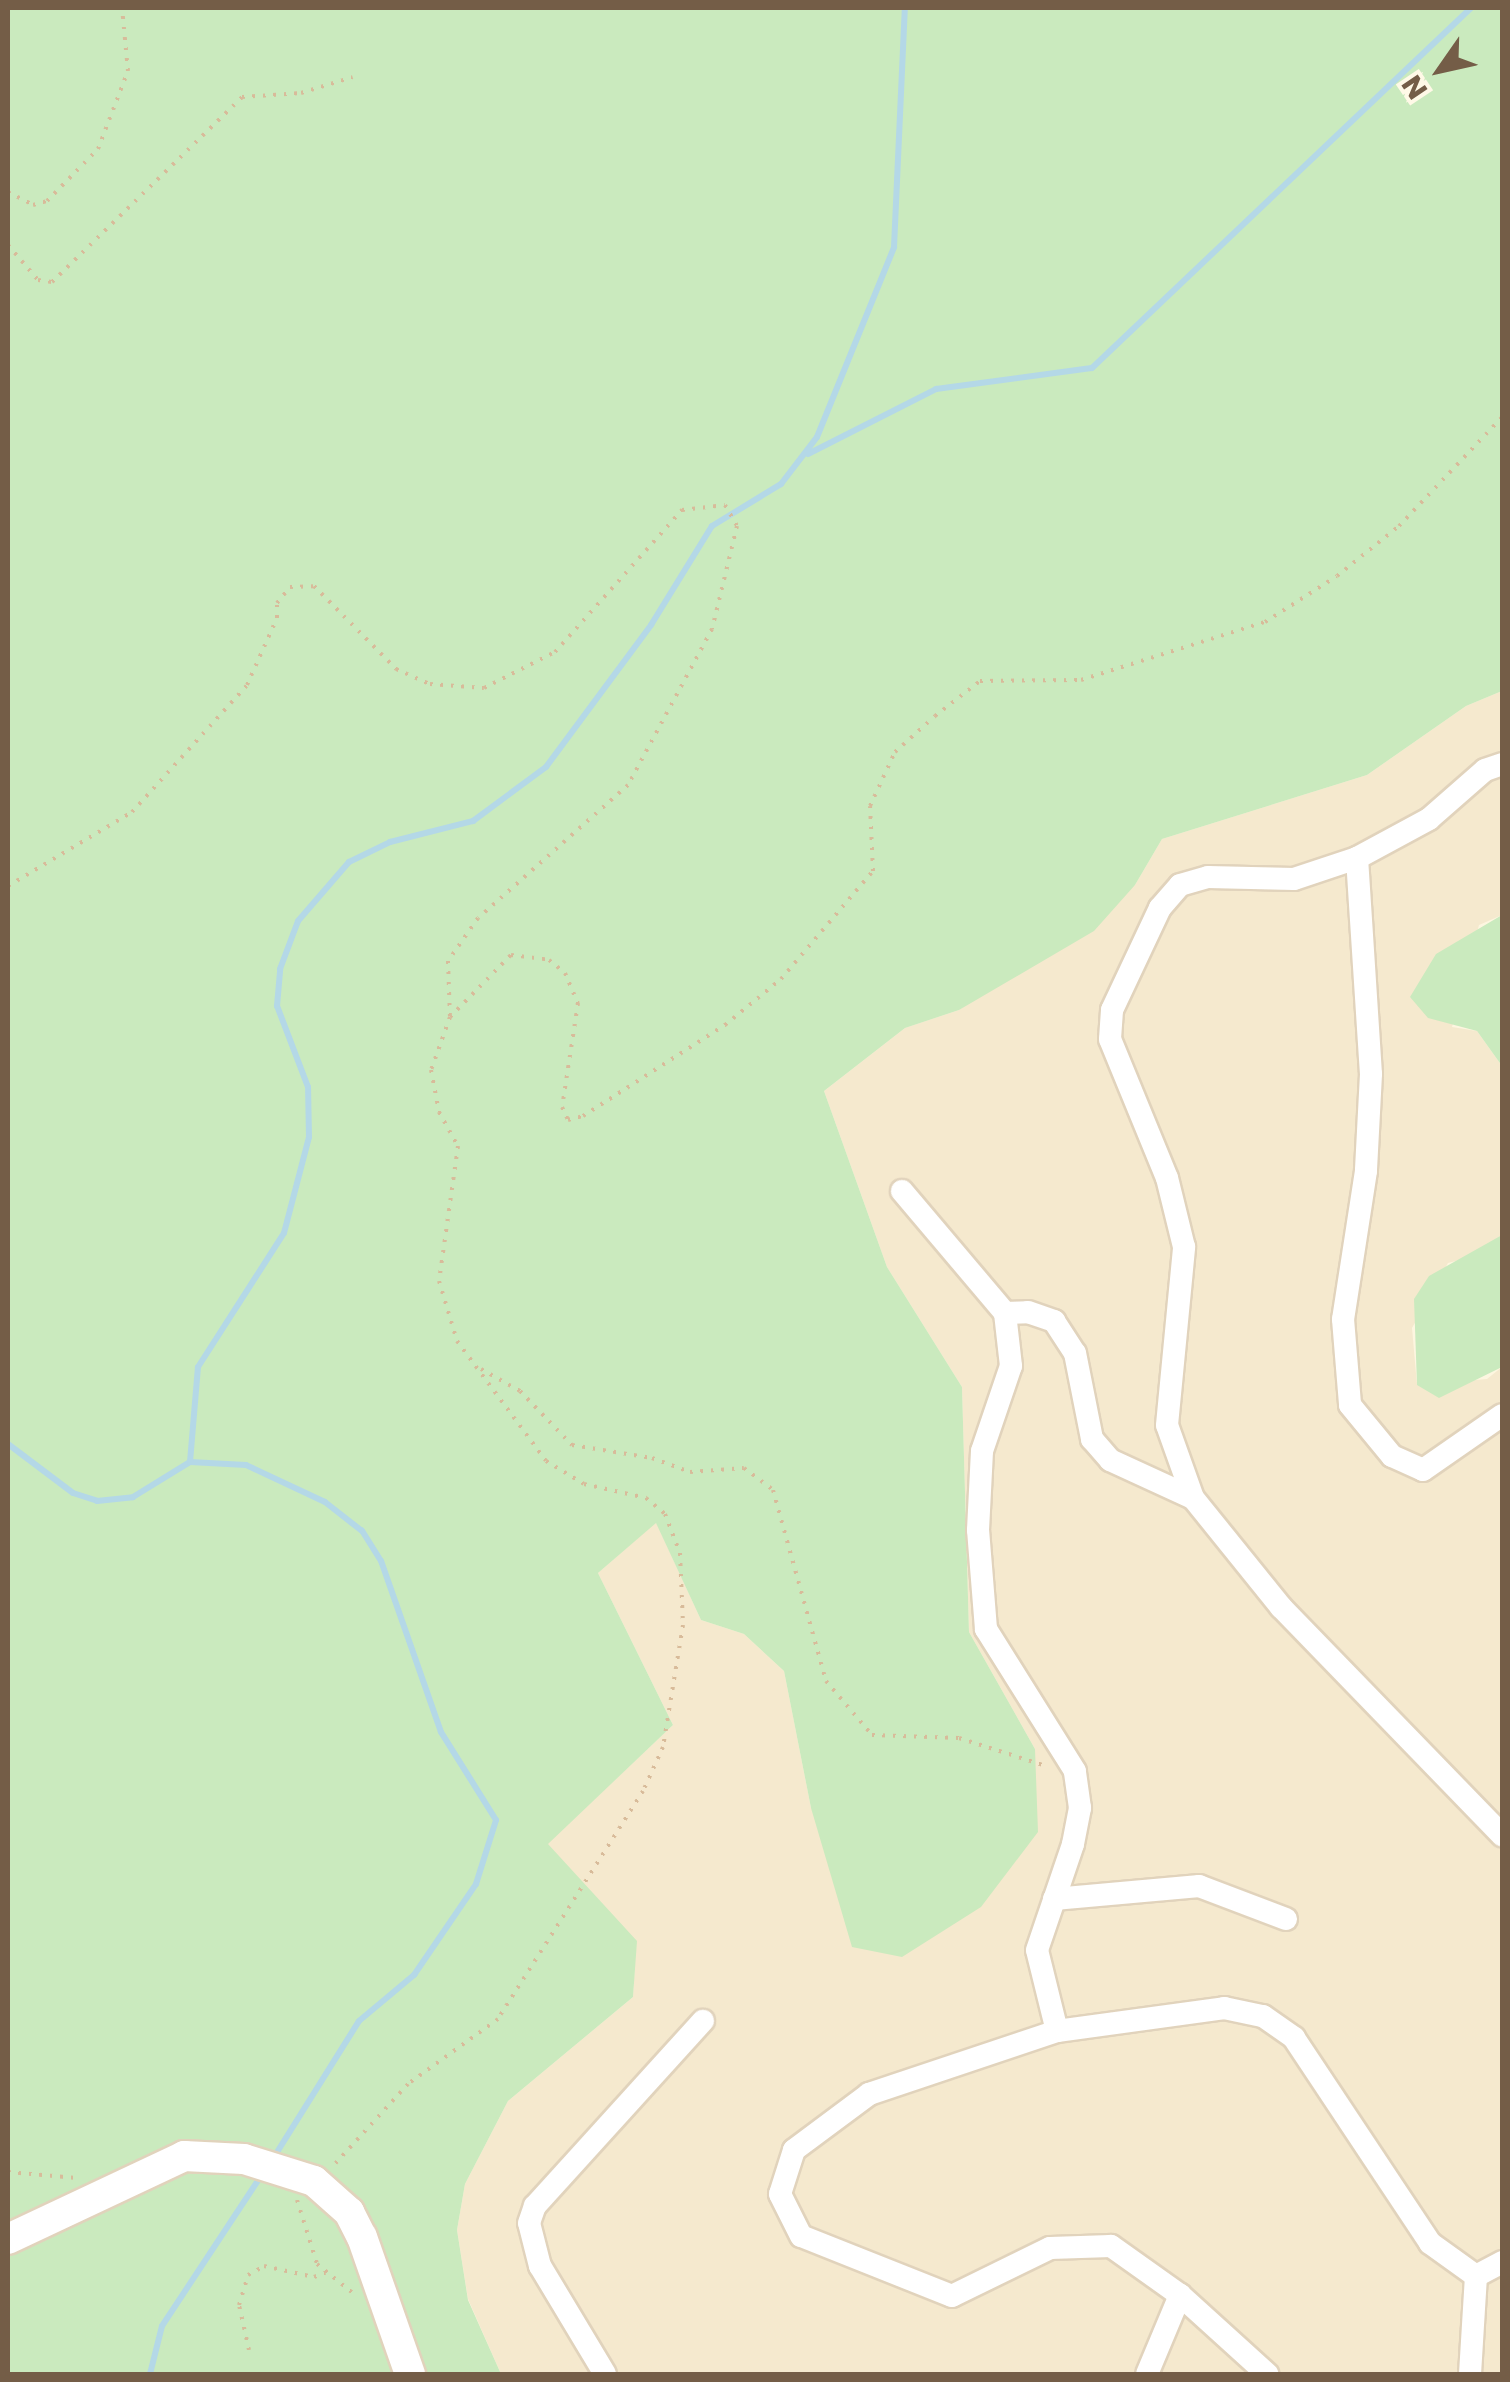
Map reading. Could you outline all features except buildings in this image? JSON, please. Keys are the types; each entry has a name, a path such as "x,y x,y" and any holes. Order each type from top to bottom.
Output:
{"street":[{"path":"1502,764 1485,770 1429,819 1358,858 1294,879 1208,877 1180,885 1160,908 1112,1010 1110,1039 1167,1178 1184,1248 1167,1425 1193,1498 1281,1608 1502,1835"},
{"path":"1358,858 1370,1074 1366,1171 1343,1319 1350,1405 1392,1456 1423,1470 1502,1415"},
{"path":"902,1191 1006,1313 1011,1366 982,1450 978,1530 986,1628 1075,1770 1080,1808 1037,1950 1057,2032"},
{"path":"1006,1313 1054,1321 1074,1352 1092,1439 1110,1460 1193,1498"},
{"path":"1054,1899 1199,1886 1286,1919"},
{"path":"1267,2374 1180,2295 1111,2246 1078,2244 1024,2258 952,2296 802,2236 786,2217 780,2194 794,2150 846,2108 895,2080 1057,2032 1224,2008 1264,2016 1294,2038 1430,2243 1476,2276"},
{"path":"605,2374 540,2266 529,2223 535,2206 703,2021"},
{"path":"8,2239 184,2156 244,2159 306,2179 348,2212 390,2310 410,2374"},
{"path":"1476,2276 1502,2262"},
{"path":"1470,2374 1476,2276"},
{"path":"1147,2374 1180,2295"}],"path":[{"path":"8,192 33,205 46,201 98,150 128,71 122,8"},
{"path":"8,245 38,280 52,282 242,97 302,93 353,76"},
{"path":"450,1016 511,955 549,960 565,974 578,1003 562,1107 568,1120 583,1116 724,1024 780,979 816,939 872,871 870,806 895,752 935,716 980,682 1081,680 1265,622 1337,576 1399,526 1502,417"},
{"path":"8,886 132,812 247,685 277,618 276,603 290,587 314,586 396,669 430,684 484,688 554,652 682,510 725,505 737,526 712,629 628,786 463,938 448,961 450,1016 431,1070 438,1112 458,1146 440,1281 457,1341 564,1475 646,1498 665,1514 680,1553 682,1625 663,1747 643,1791 498,2019 408,2084 360,2144 306,2179 307,2242 325,2273 390,2310"},
{"path":"477,1368 520,1391 572,1445 652,1458 690,1472 744,1468 773,1490 826,1681 872,1735 959,1738 1075,1770"},
{"path":"8,2172 91,2179 106,2194"},
{"path":"249,2350 239,2305 248,2275 264,2266 314,2277 325,2273"}],"shaded area":[{"path":"1502,691 1502,915 1479,925 1452,1027 1477,1031 1502,1066 1502,1235 1471,1257 1448,1263 1412,1328 1417,1385 1487,1379 1502,1367 1502,2374 501,2374 468,2299 457,2230 465,2184 508,2101 633,1997 636,1941 547,1844 673,1725 598,1573 656,1522 701,1620 744,1634 784,1671 811,1808 1035,1749 969,1632 962,1387 887,1267 824,1091 905,1028 959,1010 1135,885 1162,839 1367,775 1466,706"}],"green space":[{"path":"8,8 1502,8 1502,691 1466,706 1367,775 1162,839 1135,885 1094,931 959,1010 905,1028 824,1091 887,1267 962,1387 969,1632 1035,1749 1038,1832 981,1907 902,1957 852,1947 811,1808 784,1671 744,1634 701,1620 656,1523 598,1573 673,1725 548,1844 637,1941 633,1997 508,2101 465,2184 457,2230 468,2300 501,2374 8,2374"},
{"path":"1502,915 1502,1066 1477,1031 1428,1018 1410,997 1436,954"},
{"path":"1502,1235 1502,1367 1439,1398 1417,1385 1414,1299 1429,1276"}],"waterway":[{"path":"274,2157 359,2021 414,1975 476,1884 496,1820 441,1732 381,1561 362,1531 325,1502 246,1465 190,1462 198,1367 284,1233 309,1137 308,1087 277,1006 280,969 298,921 349,862 390,842 473,821 546,767 651,625 712,526 781,484 817,437 894,247 905,8"},
{"path":"808,454 936,389 1092,368 1471,8"},
{"path":"8,1444 73,1493 97,1501 133,1497 190,1462"},
{"path":"150,2374 162,2326 261,2176"}]}
